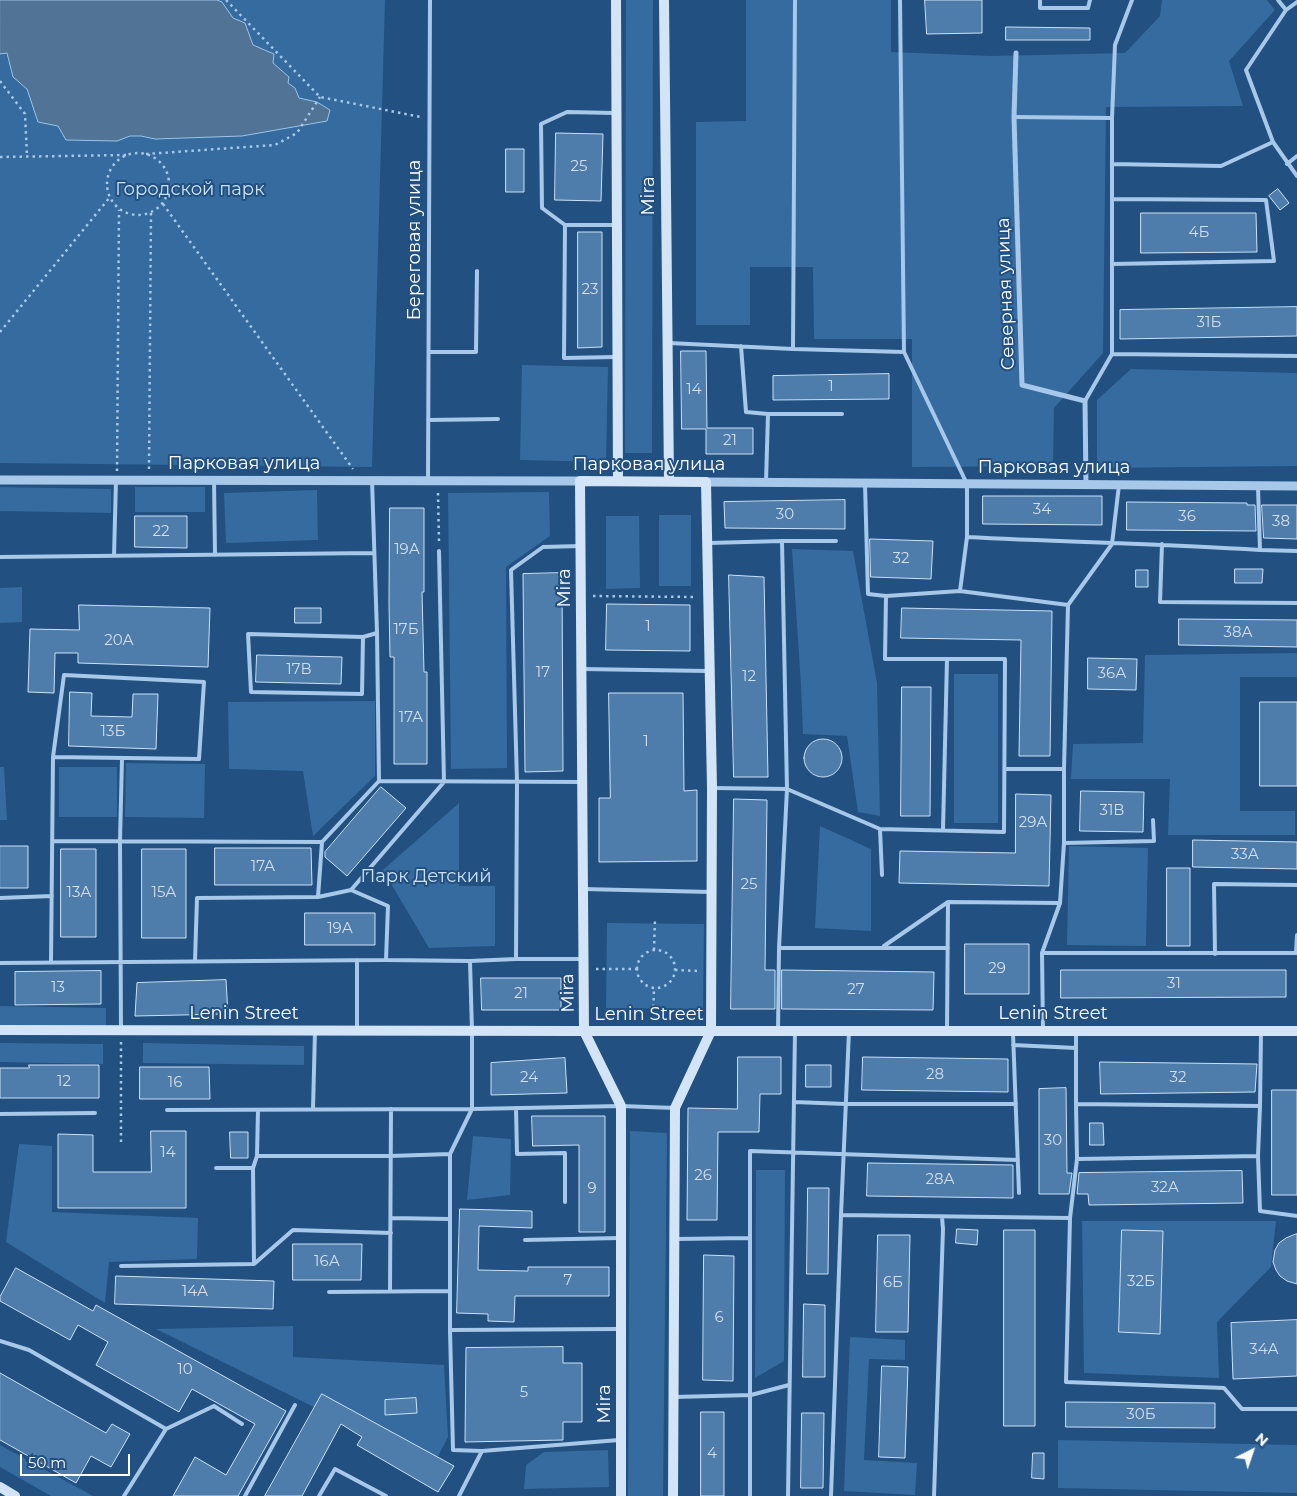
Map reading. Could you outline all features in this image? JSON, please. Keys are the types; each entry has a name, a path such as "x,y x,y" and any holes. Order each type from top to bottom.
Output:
{"main road":[{"name":"Mira","path":"616,0 618,481"},
{"name":"Mira","path":"664,0 669,482"},
{"name":"Mira","path":"580,481 584,1031 621,1106 621,1496"},
{"name":"Парковая улица","path":"580,481 706,482"},
{"path":"673,1496 675,1108 711,1031 712,788 708,671 706,482"},
{"name":"Lenin Street","path":"0,1030 1297,1031"},
{"path":"0,1487 15,1496"}],"street":[{"name":"Северная улица","path":"1016,53 1014,117 1022,385 1085,401"},
{"path":"1085,401 1086,485"},
{"name":"Парковая улица","path":"0,480 580,481"},
{"name":"Парковая улица","path":"706,482 1297,486"}],"lane":[{"name":"Береговая улица","path":"428,480 430,0"},
{"path":"793,349 795,0"},
{"path":"900,0 904,352 967,484 967,537 960,591"},
{"path":"1040,0 1040,8 1088,8 1090,0"},
{"path":"1085,401 1112,354 1112,118 1114,45 1132,0"},
{"path":"1278,0 1286,10"},
{"path":"1297,2 1286,10 1246,70 1273,142 1297,176"},
{"path":"616,113 567,112 542,124 542,208 565,225 617,225"},
{"path":"1014,117 1112,118"},
{"path":"1112,164 1221,166 1273,142"},
{"path":"1287,164 1297,156"},
{"path":"1112,199 1266,200 1274,261 1112,264"},
{"path":"565,225 564,358 618,357"},
{"path":"428,352 476,352 477,271"},
{"path":"667,343 904,352"},
{"path":"741,346 746,412 768,414 842,414"},
{"path":"1112,354 1297,356"},
{"path":"766,482 768,414"},
{"path":"428,420 498,419"},
{"path":"114,556 116,480"},
{"path":"214,480 215,555"},
{"path":"318,897 322,842 379,781 372,480"},
{"path":"865,483 868,594 886,596 960,591 1068,605"},
{"path":"1043,1031 1042,953 1060,903 1064,843 1068,605 1112,544 1119,485"},
{"path":"1258,486 1260,550"},
{"path":"967,537 1297,551"},
{"path":"778,1031 779,948 788,789 782,541"},
{"path":"707,544 836,541"},
{"path":"1162,544 1160,602 1297,603"},
{"path":"516,959 517,782 511,570 543,547 581,546"},
{"path":"351,890 444,782 439,551"},
{"path":"0,557 374,553"},
{"path":"712,788 788,789 880,829 1004,832 1006,659 885,659 886,596"},
{"path":"363,637 362,694 251,692 248,634 363,637 377,633"},
{"path":"943,830 947,659"},
{"path":"582,669 708,671"},
{"path":"51,962 54,757 64,675 204,682 199,759 54,757"},
{"path":"121,1030 120,841 122,758"},
{"path":"1005,769 1064,769"},
{"path":"379,781 582,782"},
{"path":"1064,843 1154,841 1153,820"},
{"path":"880,829 882,875"},
{"path":"53,841 322,842"},
{"path":"1215,954 1214,884 1297,885"},
{"path":"583,889 711,892"},
{"path":"196,961 197,898 318,897 351,890 388,906 386,960"},
{"path":"0,898 52,896"},
{"path":"882,947 948,902 1060,903"},
{"path":"947,1031 948,902"},
{"path":"1042,953 1297,953 1297,935"},
{"path":"779,948 948,948"},
{"path":"0,963 470,961 516,959 584,963"},
{"path":"357,960 357,1031"},
{"path":"470,961 472,1109 450,1154 450,1330 453,1450 482,1451 622,1440"},
{"path":"1261,1030 1258,1156 1260,1210 1297,1216"},
{"path":"313,1109 315,1031"},
{"path":"788,1496 795,1031"},
{"path":"831,1496 849,1031"},
{"path":"1012,1031 1019,1192"},
{"path":"1076,1031 1077,1159 1070,1218 1066,1382 1224,1388 1242,1409 1297,1409"},
{"path":"1013,1045 1076,1048"},
{"path":"794,1102 846,1104 1016,1104"},
{"path":"1076,1104 1260,1106"},
{"path":"167,1110 472,1109 621,1106 675,1108"},
{"path":"516,1108 517,1154 565,1153 565,1202"},
{"path":"390,1291 391,1109"},
{"path":"254,1264 253,1168 257,1156 258,1110"},
{"path":"0,1114 95,1113"},
{"path":"750,1496 750,1151 1018,1160"},
{"path":"257,1156 450,1154"},
{"path":"1077,1159 1258,1156"},
{"path":"216,1168 253,1168"},
{"path":"841,1215 1070,1218"},
{"path":"934,1496 942,1217"},
{"path":"391,1218 449,1219"},
{"path":"121,1266 254,1264 293,1230 391,1233"},
{"path":"524,1240 621,1238"},
{"path":"675,1239 750,1238"},
{"path":"329,1292 450,1291"},
{"path":"450,1330 620,1328"},
{"path":"0,1341 29,1350 166,1429"},
{"path":"674,1397 751,1395 789,1385"},
{"path":"245,1496 295,1405"},
{"path":"124,1496 166,1429 214,1406 242,1424"},
{"path":"460,1496 482,1451"},
{"path":"319,1496 335,1469 386,1496"}],"path":[{"path":"226,0 320,97 430,119"},
{"path":"0,81 24,114 27,156"},
{"path":"0,157 146,154 275,145 297,133 320,97"},
{"path":"127,154 112,167 106,184 110,197 119,210 134,216 151,213 163,204 169,190 168,173 157,159 146,154"},
{"path":"0,332 110,197"},
{"path":"163,204 360,480"},
{"path":"116,480 119,210"},
{"path":"149,480 151,213"},
{"path":"438,480 439,551"},
{"path":"581,596 708,597"},
{"path":"654,950 655,918"},
{"path":"654,950 669,955 675,965 674,977 667,985 661,988 654,988 643,983 637,969 642,957 654,950"},
{"path":"584,963 637,969"},
{"path":"675,970 710,971"},
{"path":"653,1031 654,988"},
{"path":"121,1030 121,1143"}],"green space":[{"name":"Городской парк","path":"0,0 385,0 372,467 0,463"},
{"path":"626,0 653,0 652,453 625,453"},
{"path":"746,0 891,0 891,52 991,56 1125,53 1160,16 1162,0 1267,0 1275,10 1229,61 1243,106 1106,107 1103,353 1054,408 1053,466 912,467 912,339 814,339 813,267 750,267 750,325 696,325 696,122 746,121"},
{"path":"522,365 608,367 606,462 520,460"},
{"path":"1131,369 1297,373 1297,466 1097,468 1097,400"},
{"path":"0,487 111,489 111,513 0,511"},
{"path":"135,487 205,487 205,512 135,512"},
{"path":"317,490 318,540 226,543 224,493"},
{"path":"549,492 550,536 506,567 507,768 451,769 448,493"},
{"path":"659,515 691,515 691,586 659,586"},
{"path":"606,516 639,516 640,588 606,589"},
{"path":"792,549 853,551 877,683 880,816 858,812 847,736 803,734"},
{"path":"22,587 22,622 0,623 0,588"},
{"path":"1297,653 1297,677 1240,677 1240,811 1295,811 1295,835 1168,835 1170,779 1071,779 1073,744 1143,743 1145,655"},
{"path":"954,674 998,674 998,823 954,823"},
{"path":"375,701 375,776 313,836 303,771 229,769 228,702"},
{"path":"126,763 205,764 204,818 125,817"},
{"path":"0,767 4,767 7,820 0,820"},
{"path":"59,767 117,767 117,817 59,817"},
{"name":"Парк Детский","path":"459,803 459,886 495,886 495,946 429,948 383,870"},
{"path":"820,826 871,849 871,931 815,928"},
{"path":"1069,846 1148,848 1146,946 1067,945"},
{"path":"607,923 704,924 703,1009 606,1008"},
{"path":"0,1006 106,1008 106,1027 0,1026"},
{"path":"0,1043 103,1044 103,1064 0,1062"},
{"path":"143,1043 304,1046 304,1065 143,1063"},
{"path":"630,1131 667,1133 663,1496 628,1496"},
{"path":"473,1136 511,1139 510,1195 467,1200"},
{"path":"19,1144 52,1146 52,1212 198,1218 197,1259 109,1262 105,1303 6,1242"},
{"path":"756,1170 785,1170 784,1361 755,1378"},
{"path":"1082,1221 1276,1221 1271,1267 1217,1322 1219,1378 1084,1373"},
{"path":"293,1326 293,1357 444,1365 448,1437 433,1466 156,1329"},
{"path":"850,1337 905,1340 905,1360 869,1359 864,1460 917,1463 915,1495 844,1491"},
{"path":"1058,1440 1297,1445 1297,1493 1058,1488"},
{"path":"0,1445 93,1496 51,1496 0,1467"},
{"path":"608,1450 609,1487 524,1489 526,1465 544,1452"}],"shaded area":[{"path":"0,0 217,0 222,2 233,18 245,23 253,45 274,54 273,63 289,77 288,83 295,88 299,98 317,102 330,110 327,121 242,136 155,139 130,136 117,141 66,140 58,126 38,122 27,89 13,77 7,53 0,54"}],"building":[{"path":"925,0 982,0 982,33 927,34"},
{"path":"1006,27 1090,28 1090,40 1006,40"},
{"path":"556,133 603,134 601,201 555,200"},
{"path":"506,149 524,149 524,192 506,192"},
{"path":"1278,189 1289,203 1280,210 1269,196"},
{"path":"1141,213 1256,213 1257,252 1141,253"},
{"path":"578,232 602,232 602,347 578,348"},
{"path":"1297,307 1297,336 1120,339 1120,310"},
{"path":"681,351 706,351 707,428 753,428 753,454 706,454 706,429 682,429"},
{"path":"889,374 889,399 773,400 773,376"},
{"path":"983,496 1102,496 1102,525 983,524"},
{"path":"845,500 845,529 725,528 724,502"},
{"path":"1127,502 1247,503 1247,505 1255,505 1256,531 1127,530"},
{"path":"1262,505 1297,505 1297,539 1264,538"},
{"path":"390,508 424,508 424,592 422,592 424,672 427,672 427,764 394,764 394,657 390,657 389,604"},
{"path":"135,516 187,516 187,548 135,547"},
{"path":"870,539 933,541 931,579 871,577"},
{"path":"1235,569 1263,569 1262,583 1235,583"},
{"path":"1136,570 1148,570 1148,587 1136,587"},
{"path":"562,573 563,771 525,772 523,574"},
{"path":"729,575 764,577 768,777 734,777"},
{"path":"607,604 690,605 690,651 606,650"},
{"path":"79,605 210,608 208,667 78,663 78,653 55,653 54,693 28,692 30,629 79,630"},
{"path":"295,608 321,608 321,623 295,623"},
{"path":"902,608 1052,611 1050,756 1019,756 1021,640 901,638"},
{"path":"1179,619 1297,620 1297,647 1179,645"},
{"path":"257,655 342,657 341,684 256,682"},
{"path":"1088,658 1137,659 1136,690 1088,689"},
{"path":"902,687 931,687 930,816 901,816"},
{"path":"70,692 92,693 91,716 132,717 133,694 158,694 156,749 69,746"},
{"path":"609,693 683,693 684,791 697,790 697,861 599,862 599,798 610,798"},
{"path":"1260,702 1297,702 1297,786 1260,786"},
{"path":"823,739 837,744 842,758 837,772 823,777 809,772 804,758 809,744"},
{"path":"381,787 406,808 347,876 325,857 325,852"},
{"path":"1081,791 1144,792 1143,832 1080,831"},
{"path":"1016,794 1051,795 1049,886 899,883 900,851 1015,853"},
{"path":"734,799 767,800 765,970 775,970 775,1009 731,1009"},
{"path":"1193,840 1297,842 1297,869 1193,867"},
{"path":"0,846 28,846 28,888 0,888"},
{"path":"215,848 311,848 312,885 215,885"},
{"path":"61,849 96,849 96,937 61,937"},
{"path":"142,849 186,849 186,938 142,938"},
{"path":"1167,868 1190,868 1190,946 1167,946"},
{"path":"305,913 375,913 375,945 305,945"},
{"path":"965,944 1029,944 1029,994 965,994"},
{"path":"782,970 934,972 933,1010 782,1009"},
{"path":"1061,970 1286,970 1286,997 1061,998"},
{"path":"101,971 101,1004 15,1005 15,972"},
{"path":"481,978 561,978 561,1010 482,1010"},
{"path":"226,980 228,1014 135,1016 137,983"},
{"path":"738,1057 781,1057 781,1094 760,1094 759,1132 718,1132 717,1220 687,1220 688,1108 737,1109"},
{"path":"863,1057 1008,1059 1008,1092 862,1090"},
{"path":"565,1058 567,1093 491,1095 491,1063"},
{"path":"1100,1062 1257,1064 1255,1092 1101,1094"},
{"path":"29,1065 99,1065 99,1098 0,1098 0,1068 29,1068"},
{"path":"806,1065 831,1065 831,1087 806,1087"},
{"path":"140,1067 209,1067 210,1099 140,1099"},
{"path":"1066,1088 1067,1173 1072,1173 1069,1194 1039,1194 1039,1089"},
{"path":"1272,1090 1297,1090 1297,1195 1272,1195"},
{"path":"532,1116 605,1116 605,1232 579,1232 579,1145 533,1146"},
{"path":"1090,1123 1103,1123 1104,1145 1090,1145"},
{"path":"151,1131 186,1131 186,1208 58,1208 58,1134 93,1135 93,1172 151,1172"},
{"path":"230,1132 248,1132 248,1158 231,1158"},
{"path":"868,1163 1013,1165 1013,1198 867,1196"},
{"path":"1242,1171 1243,1203 1089,1205 1088,1194 1077,1194 1079,1173"},
{"path":"808,1188 829,1188 828,1274 807,1274"},
{"path":"460,1209 532,1211 532,1228 479,1226 478,1270 528,1271 528,1267 609,1267 609,1296 515,1296 514,1322 488,1321 488,1314 457,1313"},
{"path":"957,1229 978,1230 977,1245 956,1243"},
{"path":"1004,1230 1035,1230 1035,1426 1004,1426"},
{"path":"1122,1230 1163,1231 1160,1334 1119,1332"},
{"path":"1297,1234 1297,1284 1287,1281 1280,1276 1273,1262 1275,1250 1279,1243"},
{"path":"878,1235 910,1235 908,1332 876,1332"},
{"path":"293,1244 362,1244 361,1280 293,1280"},
{"path":"704,1255 734,1256 733,1381 703,1380"},
{"path":"16,1268 93,1311 96,1305 286,1411 238,1496 173,1496 195,1457 226,1475 255,1424 192,1389 179,1412 96,1365 108,1342 78,1325 70,1340 0,1301 0,1297"},
{"path":"116,1276 274,1281 273,1309 115,1304"},
{"path":"804,1304 825,1305 825,1377 803,1377"},
{"path":"1297,1320 1297,1376 1233,1379 1231,1323"},
{"path":"563,1347 563,1363 582,1363 582,1422 563,1422 563,1440 465,1442 466,1348"},
{"path":"882,1366 908,1367 905,1458 879,1457"},
{"path":"0,1373 106,1433 112,1424 130,1434 111,1467 91,1456 76,1483 0,1440"},
{"path":"322,1394 454,1466 438,1492 357,1445 362,1437 341,1424 302,1496 265,1496"},
{"path":"416,1398 417,1413 385,1415 385,1400"},
{"path":"1066,1402 1215,1403 1215,1428 1066,1427"},
{"path":"701,1412 724,1412 724,1496 701,1496"},
{"path":"802,1413 824,1413 823,1488 801,1488"},
{"path":"1033,1453 1044,1453 1044,1479 1032,1478"}]}
